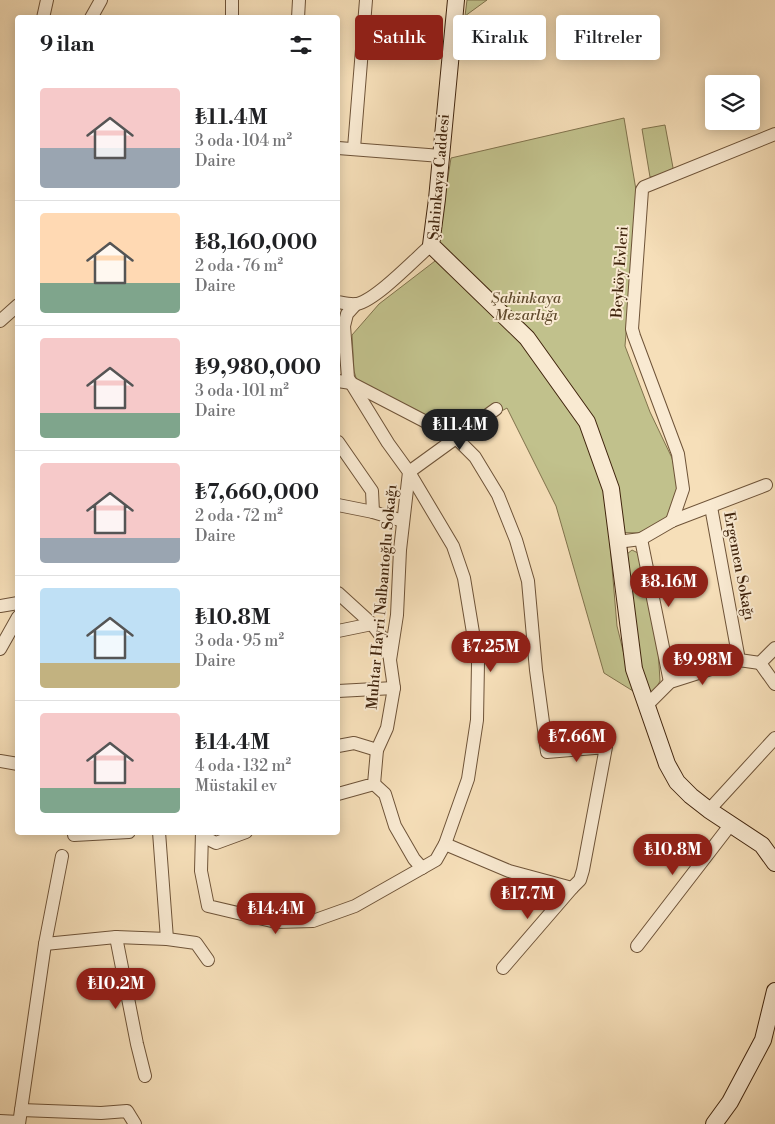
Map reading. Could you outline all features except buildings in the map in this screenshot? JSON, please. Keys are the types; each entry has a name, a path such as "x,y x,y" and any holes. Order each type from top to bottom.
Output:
{"street":[{"path":"44,15 46,0"},
{"path":"94,15 101,0"},
{"path":"232,0 232,15"},
{"path":"298,15 299,0"},
{"path":"354,148 366,0"},
{"name":"Şahinkaya Caddesi","path":"456,0 431,245 527,338 586,422 611,489 634,669 660,746 677,782 709,810 762,845 775,863"},
{"name":"Beyköy Evleri","path":"672,521 682,489 678,454 632,329 642,190 644,187 775,134"},
{"path":"340,148 441,156"},
{"path":"340,302 356,304 382,290 431,245"},
{"name":"Muhtar Hayri Nalbantoğlu Sokağı","path":"356,304 347,314 344,326 346,371 351,383 388,443 409,472 403,521 397,615 390,660 394,688 387,728 377,750 374,784"},
{"path":"0,321 15,308"},
{"path":"340,381 351,383 456,437 475,456 498,495 516,540 528,581 536,670 547,752 606,747 580,880 504,968"},
{"path":"202,835 201,871 208,906 276,922 313,921 355,906 436,860 445,844 468,779 477,720 478,663 464,578 453,546 409,472 496,408"},
{"path":"340,445 372,491 372,512"},
{"path":"617,542 641,539 672,521 766,485"},
{"path":"340,505 403,521"},
{"name":"Ergemen Sokağı","path":"711,507 740,660"},
{"path":"641,539 670,682"},
{"path":"340,594 372,624 381,636 390,660"},
{"path":"0,606 15,604"},
{"path":"0,649 15,622"},
{"path":"340,631 372,624"},
{"path":"760,663 775,648"},
{"path":"647,705 670,682 740,660 760,663 775,684"},
{"path":"340,691 394,688"},
{"path":"709,810 775,738"},
{"path":"340,746 354,743 377,750"},
{"path":"340,793 374,784 384,794 395,826 414,859 422,868"},
{"path":"637,946 731,824"},
{"path":"74,836 88,835"},
{"path":"159,835 167,940"},
{"path":"205,835 216,844 238,835"},
{"path":"445,844 509,871 572,888"},
{"path":"20,1119 45,944 62,856"},
{"path":"116,938 137,1044 146,1076"},
{"path":"45,944 116,938 167,940 196,943 208,960"},
{"path":"714,1124 730,1102 764,1040 775,991"},
{"path":"0,1121 20,1119 103,1119 127,1112 135,1124"}],"green space":[{"path":"467,0 487,0 466,15"},
{"name":"Şahinkaya Mezarlığı","path":"624,118 637,196 625,346 650,412 672,458 679,488 672,509 664,521 638,533 609,532 617,626 633,691 604,673 556,506 507,408 455,437 357,381 354,371 352,335 379,304 435,261 451,158"},
{"path":"665,125 674,173 650,177 642,129"},
{"path":"632,550 638,553 657,631 660,681 652,696 645,682 631,612 627,554"}]}
